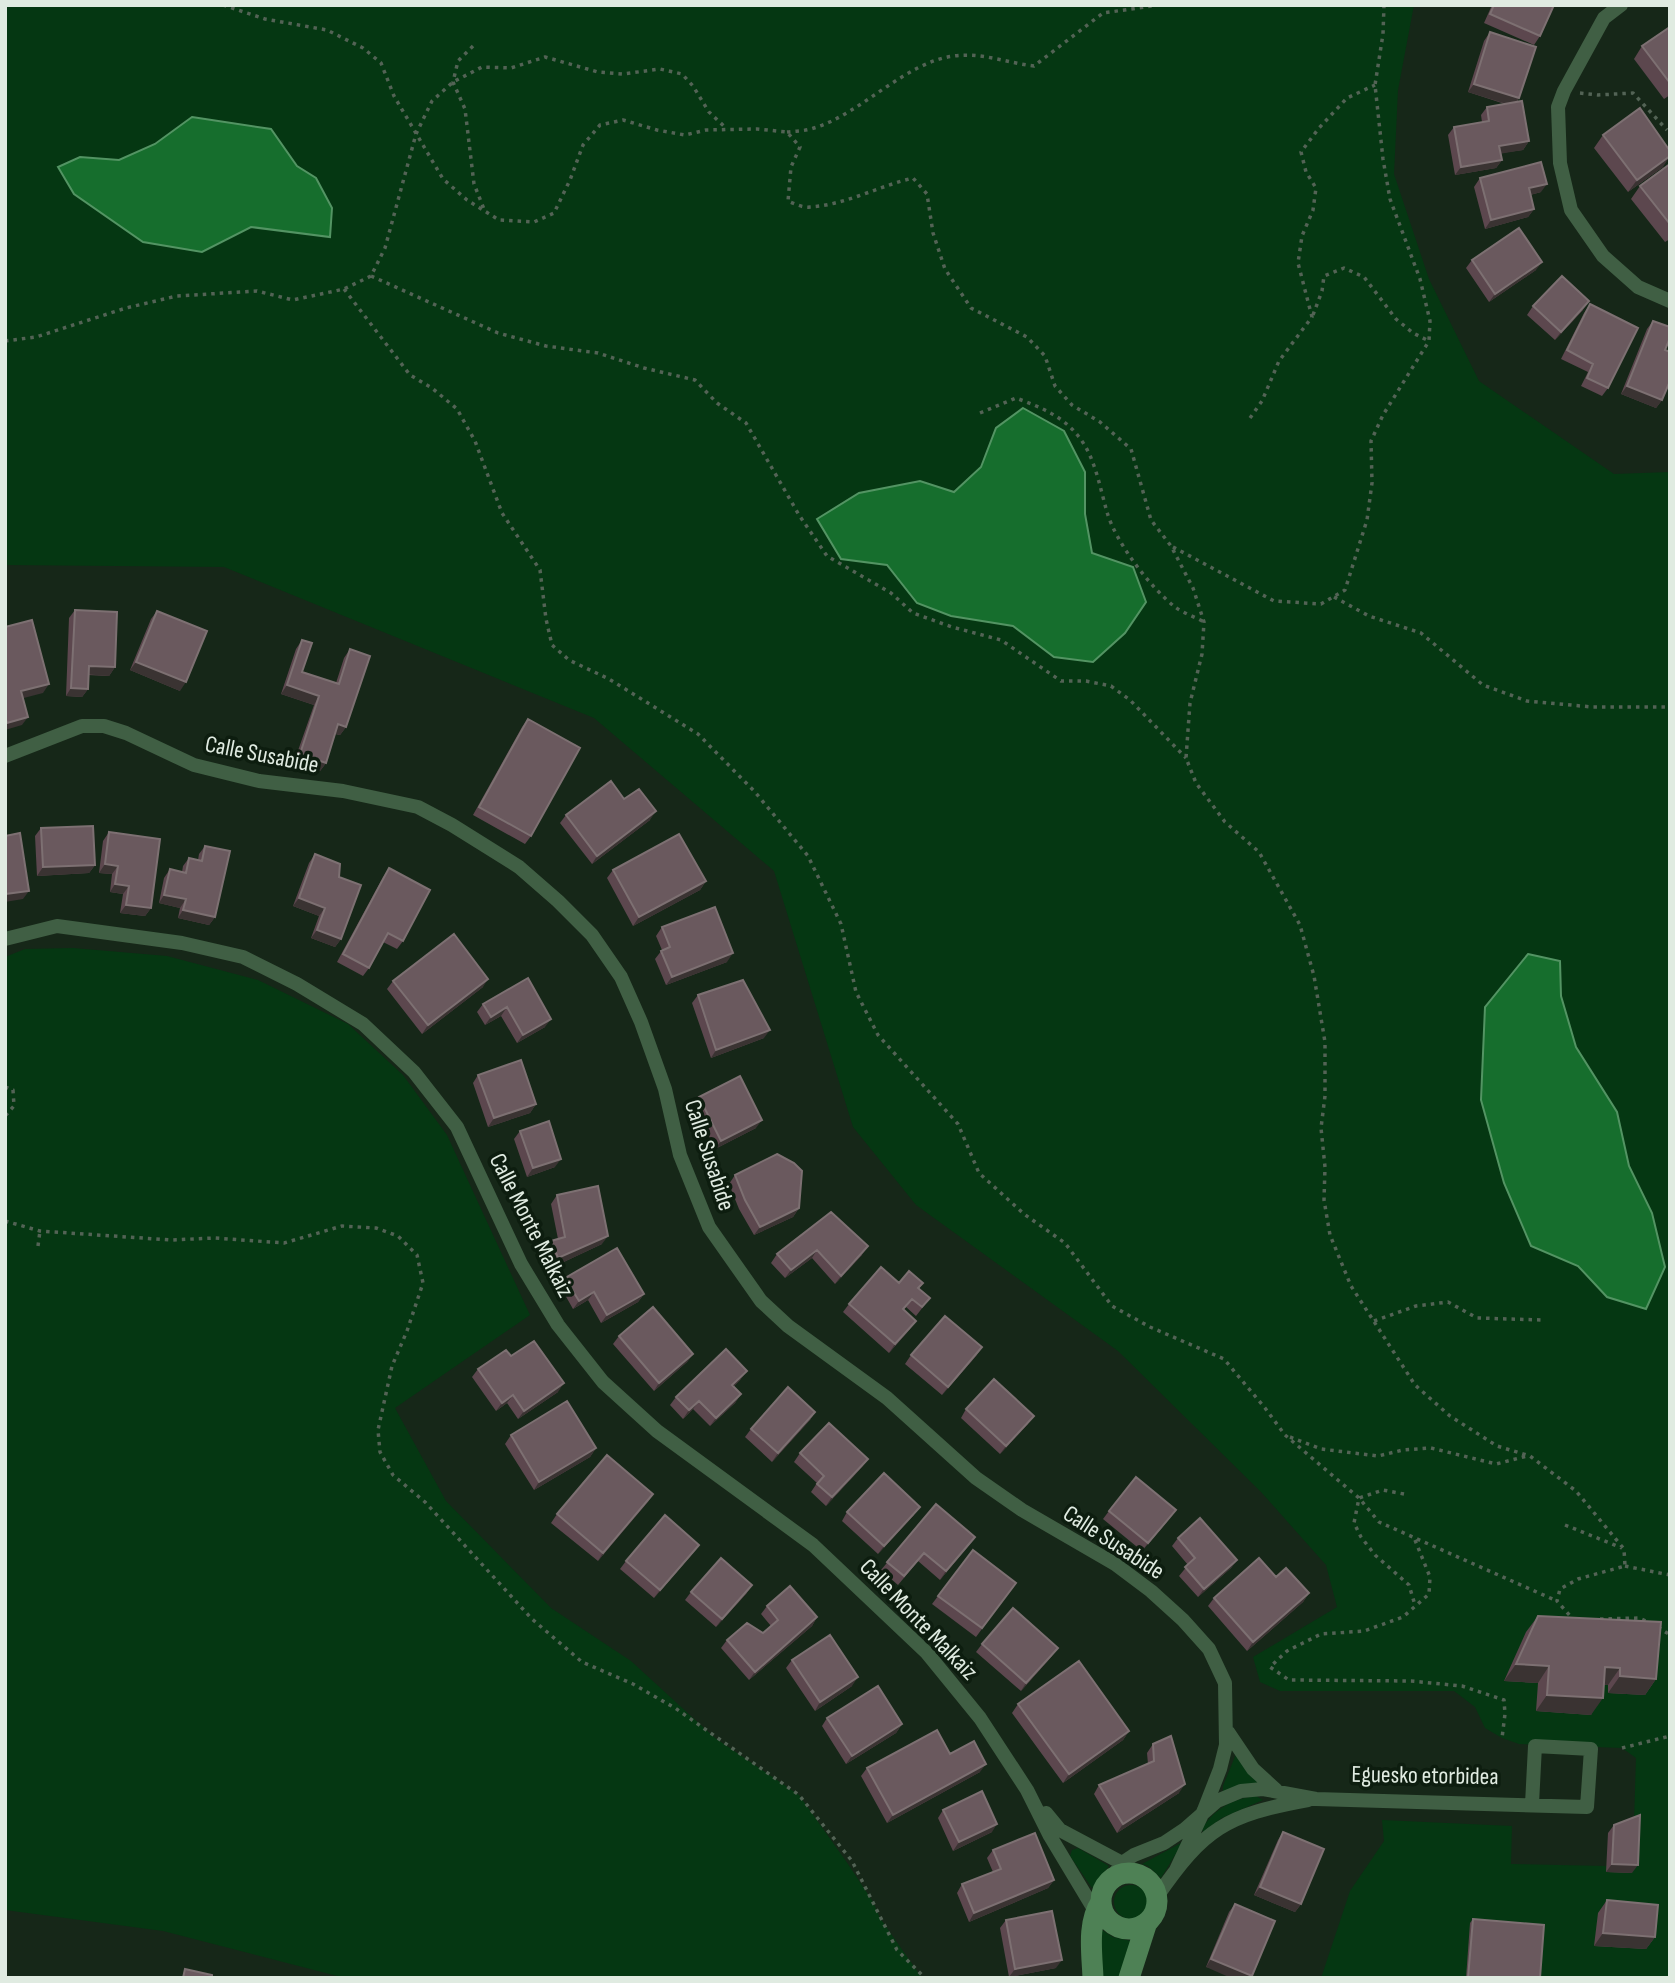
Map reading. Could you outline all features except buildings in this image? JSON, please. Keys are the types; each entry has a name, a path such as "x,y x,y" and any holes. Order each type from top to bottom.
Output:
{"street":[{"path":"1621,5 1604,18 1564,90 1559,107 1560,163 1571,210 1603,256 1638,286 1670,301"},
{"name":"Calle Susabide","path":"5,755 82,726 104,726 126,733 194,765 259,781 343,791 418,807 519,867 558,901 592,935 621,977 641,1022 665,1089 680,1155 709,1227 761,1301 788,1326 887,1398 976,1478 1022,1510 1115,1564 1151,1591 1183,1620 1209,1649 1225,1684 1228,1732 1220,1769 1204,1810"},
{"name":"Calle Monte Malkaiz","path":"5,939 57,926 182,943 243,957 297,984 363,1024 414,1072 457,1127 521,1264 558,1325 603,1382 657,1431 813,1545 927,1653 980,1718 1027,1790 1060,1830 1145,1878"},
{"path":"1228,1732 1253,1769 1276,1790"},
{"name":"Eguesko etorbidea","path":"1156,1898 1176,1870 1205,1838 1240,1816 1263,1808 1316,1799 1587,1807 1591,1749 1535,1746 1532,1804"},
{"name":"Calle Monte Malkaiz","path":"1027,1790 1050,1836 1102,1904"},
{"name":"Eguesko etorbidea","path":"1093,1978 1091,1931 1122,1863 1134,1854 1164,1843 1217,1801 1241,1791 1276,1790 1316,1799"},
{"name":"Eguesko etorbidea","path":"1176,1870 1204,1810"},
{"path":"1129,1978 1147,1922 1156,1907 1156,1898 1151,1884 1145,1878 1137,1874 1119,1875 1102,1904 1111,1922 1125,1928 1147,1922"}],"path":[{"path":"223,5 265,19 327,30 363,48 381,63 394,96 443,179 467,200 499,220 534,222 554,213 583,145 600,125 623,120 685,135 706,130 788,132 814,128 834,119 918,68 952,56 983,54 1011,63 1034,66 1103,13 1159,5"},
{"path":"1171,546 1274,601 1321,604 1345,590 1367,520 1372,483 1371,441 1429,341 1430,321 1420,279 1390,199 1375,85 1383,34 1384,5"},
{"path":"473,46 458,61 453,82 465,109 474,184 484,211"},
{"path":"5,341 36,337 126,308 177,296 257,291 293,300 344,289 371,276 385,248 416,134 432,100 453,82 482,67 511,68 545,57 598,72 623,74 660,69 682,74 709,111 727,130"},
{"path":"1312,317 1298,263 1303,236 1313,210 1316,188 1306,172 1301,152 1347,98 1375,85"},
{"path":"1564,90 1598,95 1633,93 1669,131"},
{"path":"788,132 800,147 791,167 788,201 807,208 844,200 913,178 927,194 933,233 945,270 971,308 1027,337 1045,356 1055,386 1072,405 1100,422 1131,450 1151,520 1171,546 1193,587 1204,622 1202,653 1190,703 1186,758"},
{"path":"1250,418 1262,401 1279,361 1312,317 1322,291 1324,276 1344,268 1363,277 1396,319 1413,334 1429,341"},
{"path":"371,276 498,333 546,346 598,353 673,377 695,380 717,403 746,423 799,515 827,556 891,593 913,612 952,627 1001,640 1061,681 1111,685 1130,700 1186,758 1196,783 1225,822 1259,852 1300,925 1314,976 1325,1042 1325,1096 1321,1128 1325,1167 1324,1200 1330,1235 1351,1286 1415,1385 1450,1416 1497,1446 1530,1456 1576,1490 1624,1549 1625,1566"},
{"path":"344,289 410,374 457,409 475,441 502,513 540,569 552,645 569,660 608,679 698,734 755,792 808,856 841,924 856,992 878,1035 958,1124 979,1173 1024,1213 1065,1243 1112,1306 1150,1327 1224,1359 1285,1435 1359,1498 1379,1522 1557,1601 1569,1618 1579,1618"},
{"path":"980,413 1016,398 1051,411 1080,437 1099,479 1107,514 1121,543 1150,581 1176,607 1204,622"},
{"path":"1334,597 1369,616 1421,633 1483,685 1527,701 1592,707 1670,707"},
{"path":"5,1087 13,1090 14,1106 5,1116"},
{"path":"5,1221 40,1231 171,1240 215,1238 284,1243 342,1226 376,1228 398,1236 416,1255 423,1283 392,1366 378,1430 380,1452 393,1475 425,1503 532,1619 582,1662 633,1684 675,1708 799,1795 852,1861 897,1950 925,1978"},
{"path":"38,1245 40,1231"},
{"path":"1374,1321 1416,1306 1448,1303 1477,1318 1544,1320"},
{"path":"1285,1435 1321,1449 1378,1456 1403,1450 1432,1448 1496,1464 1530,1456"},
{"path":"1359,1498 1383,1490 1404,1494"},
{"path":"1359,1498 1354,1523 1361,1538 1375,1555 1409,1585 1415,1605"},
{"path":"1565,1525 1624,1549"},
{"path":"1414,1538 1430,1577 1429,1594 1403,1617 1364,1631 1321,1634 1287,1651 1270,1667 1289,1680 1411,1681 1462,1686 1504,1700 1502,1738"},
{"path":"1557,1601 1560,1589 1578,1579 1625,1566 1670,1575"},
{"path":"1589,1619 1639,1618 1664,1629 1670,1635"},
{"path":"1622,1748 1670,1736"}],"shaded area":[{"path":"5,5 1414,5 1398,90 1394,174 1429,279 1479,381 1614,474 1670,472 1670,1978 1321,1978 1350,1891 1384,1841 1382,1820 1512,1826 1511,1864 1606,1866 1634,1823 1636,1758 1622,1748 1519,1744 1502,1738 1485,1728 1475,1707 1454,1691 1280,1691 1260,1682 1253,1657 1337,1607 1326,1565 1261,1492 1118,1351 916,1205 853,1127 774,871 594,718 224,567 5,565"},
{"path":"192,117 271,129 297,166 316,178 332,208 330,237 251,227 202,252 143,242 74,194 58,167 80,157 119,160 155,144"},
{"path":"1023,408 1064,431 1085,472 1085,514 1092,553 1133,567 1146,602 1125,633 1093,662 1054,657 1013,626 951,616 917,603 887,565 841,559 817,519 859,493 920,481 954,492 981,467 996,428"},
{"path":"73,948 167,956 258,980 348,1024 403,1075 447,1135 530,1315 395,1408 446,1501 551,1608 631,1661 715,1738 799,1795 848,1864 873,1902 880,1918 922,1978 345,1978 163,1931 5,1910 5,957 25,949"},
{"path":"1528,954 1560,961 1561,996 1576,1047 1617,1112 1629,1166 1652,1213 1665,1267 1646,1309 1607,1297 1578,1266 1531,1246 1504,1183 1481,1100 1485,1007"},
{"path":"1236,1754 1258,1783 1223,1793 1223,1786"},
{"path":"1256,1796 1263,1800 1222,1818 1203,1832 1202,1828 1219,1810 1239,1799"},
{"path":"1183,1842 1161,1878 1142,1864"},
{"path":"1078,1848 1109,1866 1092,1888 1070,1856 1072,1850"},
{"path":"1131,1885 1143,1890 1148,1902 1143,1914 1131,1919 1119,1914 1114,1902 1119,1890"},
{"path":"1099,1928 1113,1937 1131,1941 1120,1978 1102,1978"}]}
